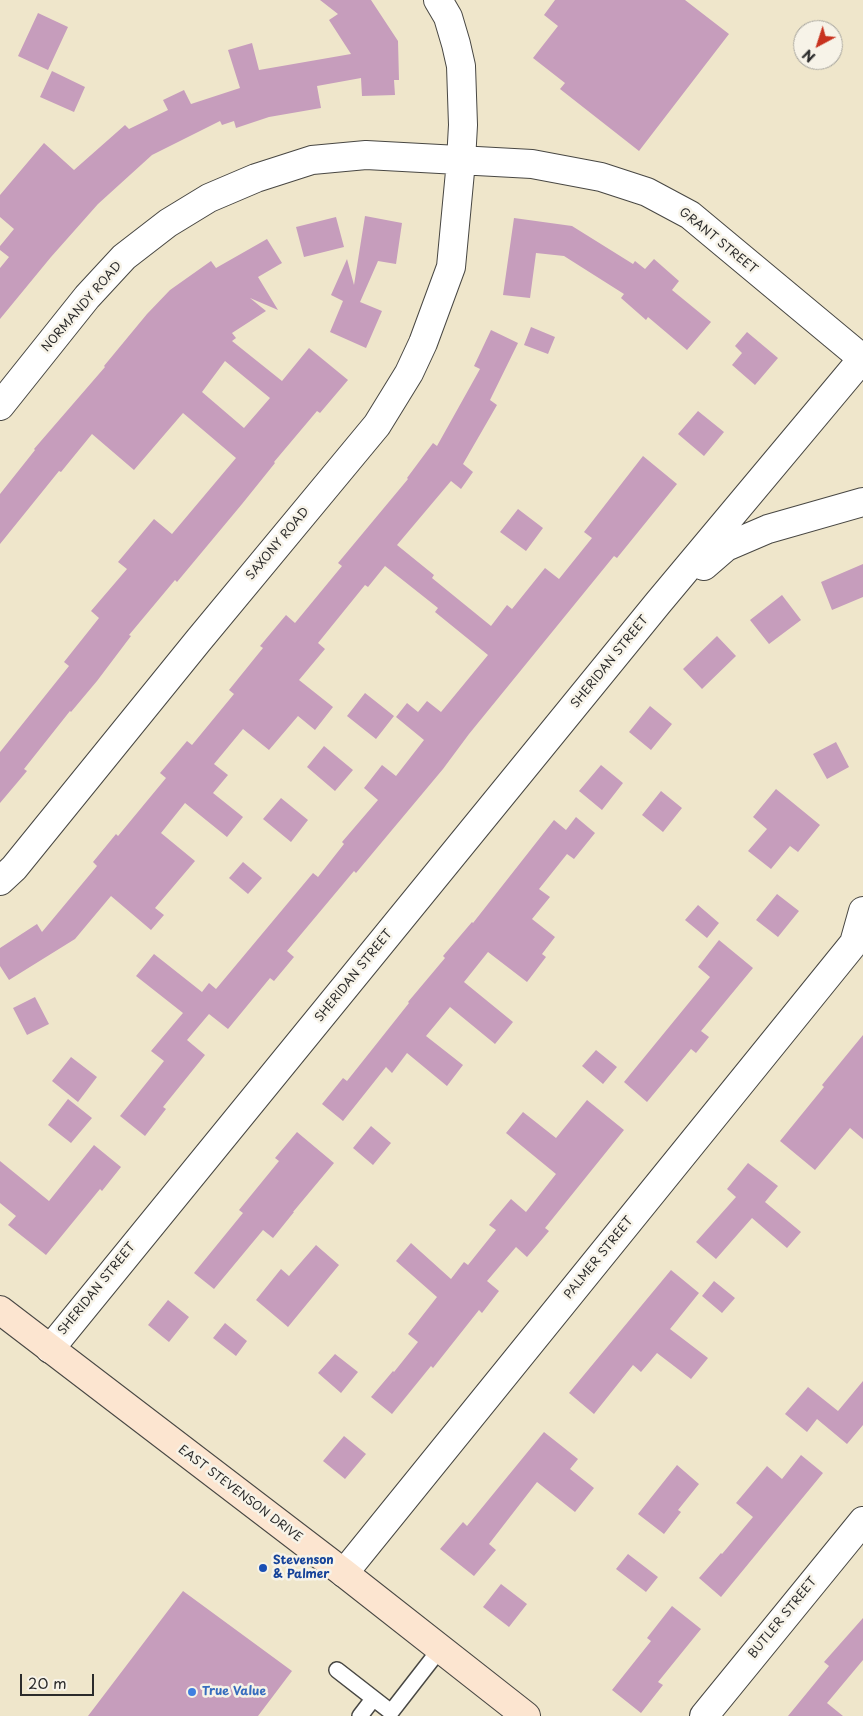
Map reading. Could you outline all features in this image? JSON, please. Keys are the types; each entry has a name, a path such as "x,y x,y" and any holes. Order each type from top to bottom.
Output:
{"main road":[{"name":"EAST STEVENSON DRIVE","path":"0,1310 526,1716"}],"street":[{"name":"SAXONY ROAD","path":"0,881 14,868 198,641 377,425 409,372 423,343 451,268 461,161 463,125 461,66 448,17 438,0"},
{"name":"NORMANDY ROAD","path":"0,406 88,296 124,258 168,223 209,198 256,178 312,160 366,155 461,161"},
{"name":"GRANT STREET","path":"461,161 532,164 601,176 666,201 690,215 863,358"},
{"name":"SHERIDAN STREET","path":"50,1349 658,603 863,358"},
{"name":"SHERIDAN STREET","path":"658,603 726,546 768,529 863,502"},
{"name":"PALMER STREET","path":"344,1574 859,940 863,912"},
{"name":"BUTLER STREET","path":"704,1716 863,1521"}],"lane":[{"path":"337,1670 393,1714 440,1649"},
{"path":"360,1716 374,1699"}],"building":[{"path":"320,0 371,0 398,41 399,80 394,80 395,95 362,96 361,78 317,86 321,108 269,117 236,128 234,121 222,125 220,121 152,155 98,204 0,319 0,268 9,257 0,250 0,246 14,229 0,217 0,195 44,143 74,170 125,125 129,129 168,110 163,100 184,90 191,104 240,88 228,50 252,43 259,70 351,54 329,20 338,14"},
{"path":"555,0 685,0 729,34 639,151 560,89 565,83 533,58 558,26 544,15"},
{"path":"38,13 68,27 48,70 18,56"},
{"path":"52,71 85,87 74,112 40,97"},
{"path":"365,216 402,223 396,264 378,261 360,302 382,311 366,348 330,332 343,301 331,295 347,259 354,285"},
{"path":"336,217 344,247 304,257 296,227"},
{"path":"514,218 572,226 633,264 635,261 645,269 654,259 679,281 672,290 711,322 687,350 648,317 646,320 621,298 624,294 564,256 536,253 530,298 503,295"},
{"path":"267,239 282,263 258,277 278,310 250,298 266,311 232,333 236,338 232,341 282,381 309,348 348,380 320,413 317,411 177,582 175,580 129,635 131,636 97,681 70,711 24,769 27,771 0,803 0,752 69,666 64,662 99,618 91,611 127,569 118,562 154,519 172,534 236,458 183,413 134,470 92,434 61,472 59,471 0,544 0,494 34,449 105,367 147,314 170,290 211,261 216,268","holes":["225,361 270,398 244,428 202,392"]},
{"path":"531,327 555,337 548,354 524,345"},
{"path":"491,330 518,343 490,400 497,405 463,464 473,472 461,489 451,481 397,545 434,575 432,578 491,626 507,605 512,609 545,568 559,579 592,538 584,532 643,456 677,484 617,558 614,556 469,734 443,769 356,873 354,871 287,951 294,957 274,981 270,978 228,1029 209,1014 187,1040 205,1055 163,1107 166,1109 145,1136 120,1116 164,1061 151,1051 183,1013 136,976 154,954 202,992 209,983 216,989 313,873 318,877 344,844 342,842 378,800 364,788 382,765 396,776 424,740 396,717 407,703 418,712 427,701 441,712 488,655 435,612 438,608 385,566 368,587 365,585 318,643 325,649 299,680 333,707 315,730 298,716 269,750 243,729 214,764 228,775 213,793 243,817 227,837 185,803 161,833 195,861 155,908 164,915 151,930 111,896 75,939 9,980 0,966 0,948 37,924 42,932 97,866 93,862 116,834 118,836 166,778 160,773 187,741 192,745 234,694 229,690 263,648 260,646 286,615 295,623 342,566 338,563 408,479 433,443 437,446 480,369 474,366"},
{"path":"747,332 778,358 755,385 732,365 742,353 735,346"},
{"path":"698,411 724,432 704,456 678,434"},
{"path":"518,509 543,528 526,551 500,532"},
{"path":"863,564 863,597 832,610 821,582"},
{"path":"782,595 801,620 769,644 750,620"},
{"path":"717,636 736,656 702,689 683,669"},
{"path":"365,693 394,716 376,739 347,716"},
{"path":"650,706 672,724 651,750 629,732"},
{"path":"836,742 849,767 827,779 813,754"},
{"path":"324,746 353,770 335,791 307,767"},
{"path":"601,765 623,783 602,810 579,791"},
{"path":"776,789 820,825 798,852 790,846 771,869 748,851 767,829 753,817"},
{"path":"661,791 682,808 663,832 642,815"},
{"path":"281,798 308,820 291,842 263,819"},
{"path":"576,817 595,833 574,859 567,854 539,889 550,897 532,919 555,937 542,954 546,957 527,982 488,952 464,982 513,1022 495,1044 450,1007 426,1036 463,1065 447,1086 407,1053 392,1073 386,1067 343,1121 322,1104 343,1078 347,1081 408,1002 445,958 443,956 473,923 554,820 566,830"},
{"path":"243,862 262,878 248,894 229,878"},
{"path":"777,894 799,911 778,937 756,920"},
{"path":"698,905 719,923 707,938 685,920"},
{"path":"719,940 753,968 701,1031 709,1037 696,1053 691,1049 647,1102 624,1082 710,977 698,967"},
{"path":"35,997 49,1024 27,1035 13,1008"},
{"path":"863,1035 863,1139 850,1128 815,1170 780,1141"},
{"path":"596,1050 617,1067 603,1084 582,1066"},
{"path":"71,1057 97,1077 78,1102 52,1081"},
{"path":"68,1099 92,1118 71,1143 48,1125"},
{"path":"587,1100 624,1130 545,1228 549,1231 527,1257 516,1247 487,1281 499,1291 482,1313 479,1310 433,1368 431,1366 392,1414 371,1397 418,1342 408,1334 437,1297 396,1261 411,1243 451,1279 464,1262 468,1265 496,1230 489,1225 511,1199 526,1212 556,1174 506,1133 523,1112 556,1138"},
{"path":"371,1126 391,1143 373,1165 353,1148"},
{"path":"297,1132 334,1163 273,1238 263,1230 214,1289 194,1273 243,1213 239,1210 279,1161 275,1158"},
{"path":"94,1145 121,1167 102,1191 100,1189 46,1255 8,1225 16,1216 0,1203 0,1161 49,1201"},
{"path":"748,1163 778,1186 765,1202 801,1232 787,1248 752,1218 716,1259 696,1242 736,1197 727,1189"},
{"path":"316,1245 339,1265 288,1327 256,1300 281,1269 289,1276"},
{"path":"671,1270 699,1293 670,1329 708,1358 691,1379 657,1353 641,1372 633,1365 594,1414 569,1393"},
{"path":"714,1281 735,1298 722,1313 702,1296"},
{"path":"168,1300 189,1317 169,1342 148,1325"},
{"path":"225,1323 247,1341 236,1356 213,1338"},
{"path":"335,1354 358,1372 341,1393 318,1373"},
{"path":"863,1381 863,1425 847,1444 817,1419 807,1432 785,1414 808,1387 838,1411"},
{"path":"544,1432 578,1459 570,1469 594,1488 575,1512 537,1482 489,1544 496,1550 474,1576 440,1549 463,1522 467,1526"},
{"path":"344,1436 366,1454 345,1479 323,1461"},
{"path":"801,1455 823,1473 721,1597 699,1578 753,1517 736,1503 767,1466 782,1479"},
{"path":"677,1465 699,1484 678,1510 681,1512 664,1534 638,1514"},
{"path":"628,1554 658,1577 646,1592 616,1569"},
{"path":"501,1584 527,1604 509,1627 483,1607"},
{"path":"183,1591 292,1671 258,1716 88,1716"},
{"path":"672,1606 701,1629 658,1682 663,1685 641,1713 612,1690 651,1641 647,1638"},
{"path":"863,1618 863,1660 827,1703 843,1716 788,1716 829,1666 824,1662"}],"place":[{"name":"Stevenson & Palmer","path":"263,1568"},
{"name":"True Value","path":"192,1692"}]}
